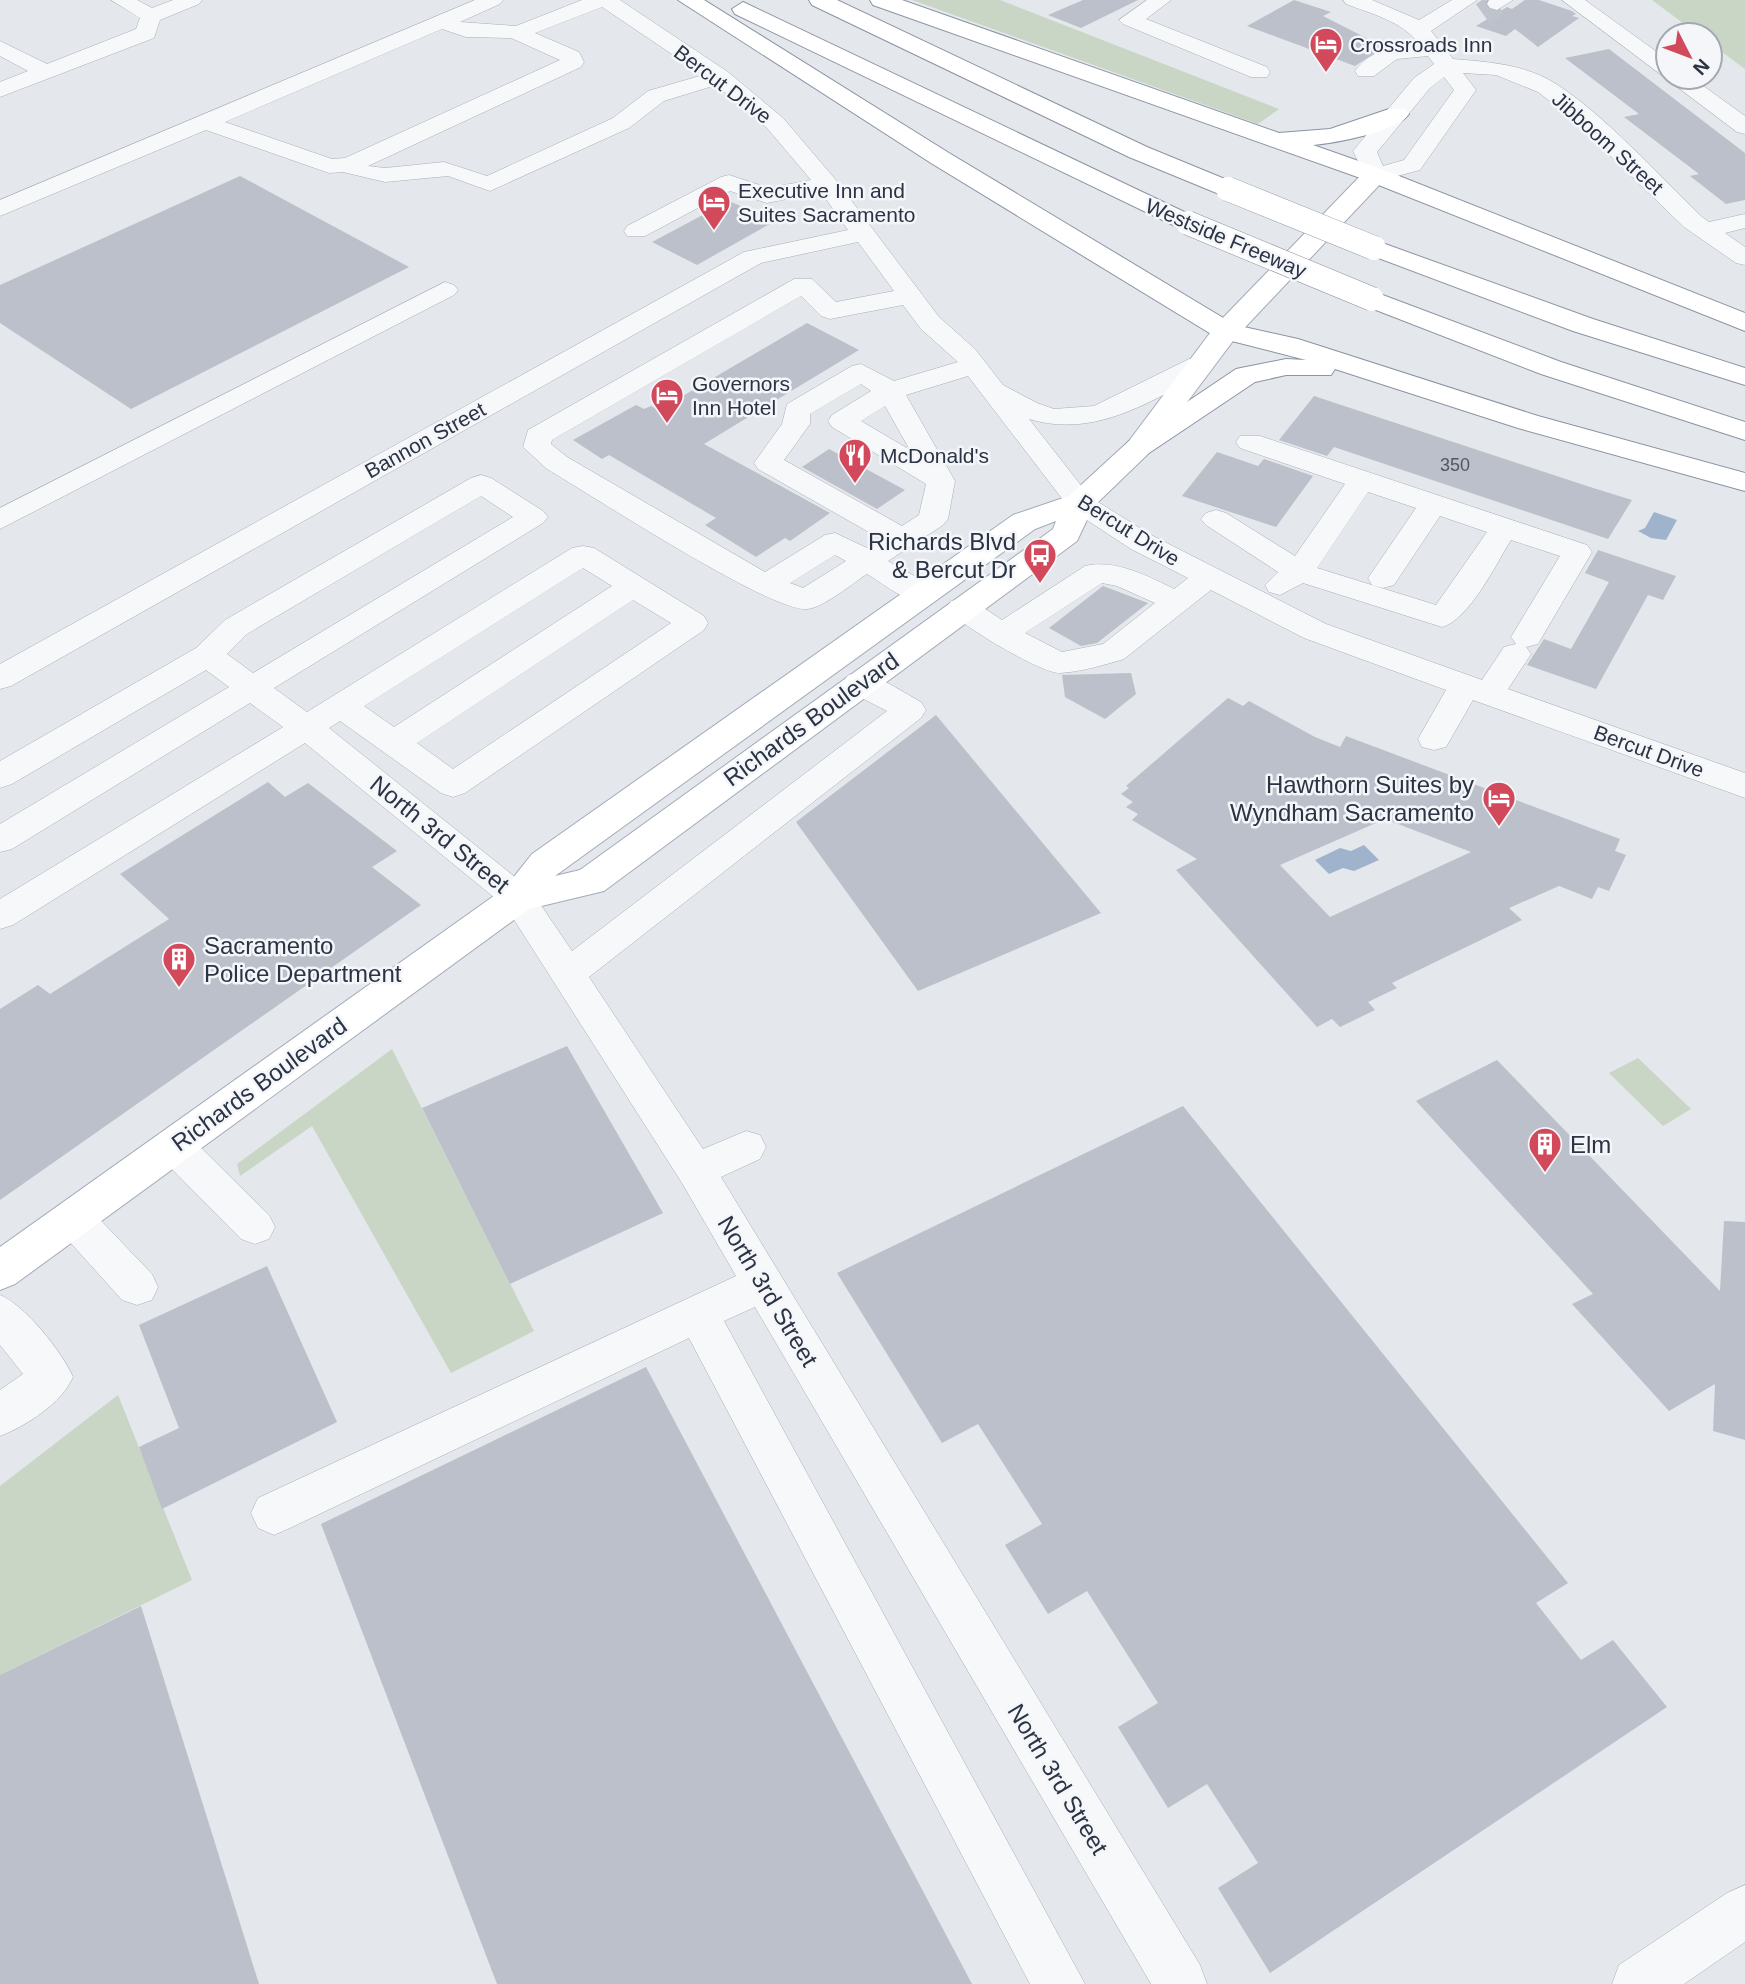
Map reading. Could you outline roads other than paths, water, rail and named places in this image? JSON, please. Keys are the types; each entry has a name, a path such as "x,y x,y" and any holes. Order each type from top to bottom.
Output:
{"main road":[{"path":"689,0 940,158 1226,331 1288,345 1372,374 1745,482"},
{"name":"Westside Freeway","path":"725,0 1046,158 1188,223 1372,299 1551,368 1745,431"},
{"name":"Westside Freeway","path":"820,0 1138,152 1228,189 1374,248 1583,325 1745,377"},
{"path":"881,0 1375,174 1745,323"},
{"path":"1233,126 1292,138 1332,137 1362,129 1397,114"},
{"name":"Richards Boulevard","path":"518,898 591,881 1066,534 1080,503 1139,447 1226,331 1375,174"},
{"path":"1139,447 1246,375 1286,367 1372,374"},
{"name":"Richards Boulevard","path":"0,1271 518,898 545,863 921,593 1024,522 1080,503"}],"street":[{"path":"121,0 151,16 192,0"},
{"path":"0,209 493,0"},
{"path":"517,33 600,0"},
{"name":"Bercut Drive","path":"606,0 720,77 775,123 827,184 930,323 979,372 1080,503 1141,542 1315,631 1745,786"},
{"path":"1161,0 1130,20 1259,72"},
{"path":"1353,0 1386,4 1419,29 1441,57 1465,90 1441,128 1412,165 1375,174 1365,151 1441,57"},
{"path":"1572,0 1654,60"},
{"path":"1419,29 1441,16 1477,17 1487,4"},
{"path":"0,90 146,33 151,16"},
{"path":"206,122 244,138 282,147 328,166 347,165 371,157 573,62 571,57 517,33 466,31 441,22"},
{"path":"0,47 45,72"},
{"name":"Jibboom Street","path":"1366,71 1391,53 1441,57 1499,69 1546,87 1704,230 1745,258"},
{"path":"347,165 369,176 442,169 490,184 621,123 656,96 720,77"},
{"path":"1696,91 1745,127"},
{"path":"636,230 729,182 767,196 827,184"},
{"path":"1704,230 1745,221"},
{"name":"Bannon Street","path":"0,678 753,257 863,233"},
{"path":"909,296 830,311 803,284 538,436 537,447 557,463 765,584 835,542 921,593"},
{"path":"0,520 445,290"},
{"path":"941,481 842,421 890,391 979,372 1030,412 1068,420 1100,414 1198,365"},
{"path":"868,561 903,539 933,519 941,481 890,391 861,372 797,410 796,424 768,463 903,539"},
{"path":"1250,442 1577,552 1521,645 1434,739"},
{"path":"1255,601 1299,572 1362,480"},
{"path":"0,776 208,655 236,627 481,484 533,517 0,840"},
{"path":"1383,578 1433,504"},
{"path":"1299,572 1442,617 1458,599 1504,528"},
{"path":"0,916 583,555 693,623 453,785 341,706"},
{"path":"1002,634 1096,573 1109,573 1177,602"},
{"path":"962,608 1002,634 1058,663 1113,652 1208,577"},
{"path":"393,743 634,586"},
{"name":"North 3rd Street","path":"208,655 305,727 518,898 696,1171 1181,1984"},
{"path":"568,974 910,710 859,683"},
{"path":"173,1145 255,1227"},
{"path":"696,1171 746,1147"},
{"path":"73,1218 137,1287"},
{"path":"274,1513 763,1283"},
{"path":"0,1314 52,1377 0,1416"},
{"path":"698,1314 1059,1984"},
{"path":"1638,1984 1745,1911"}],"lane":[{"path":"1216,519 1299,572"}],"water":[{"path":"1654,512 1677,520 1666,540 1651,538 1638,531 1645,528"},
{"path":"1364,845 1379,860 1354,871 1343,868 1329,874 1315,860 1340,848 1351,851"}],"tunnel":[{"path":"1483,14 1497,4"}],"place":[{"name":"Crossroads Inn","path":"1326,74"},
{"name":"Executive Inn and Suites Sacramento","path":"714,232"},
{"name":"Governors Inn Hotel","path":"667,425"},
{"name":"McDonald's","path":"855,485"},
{"name":"Richards Blvd & Bercut Dr","path":"1040,585"},
{"name":"Hawthorn Suites by Wyndham Sacramento","path":"1499,828"},
{"name":"Sacramento Police Department","path":"179,989"},
{"name":"Elm","path":"1545,1174"}]}
